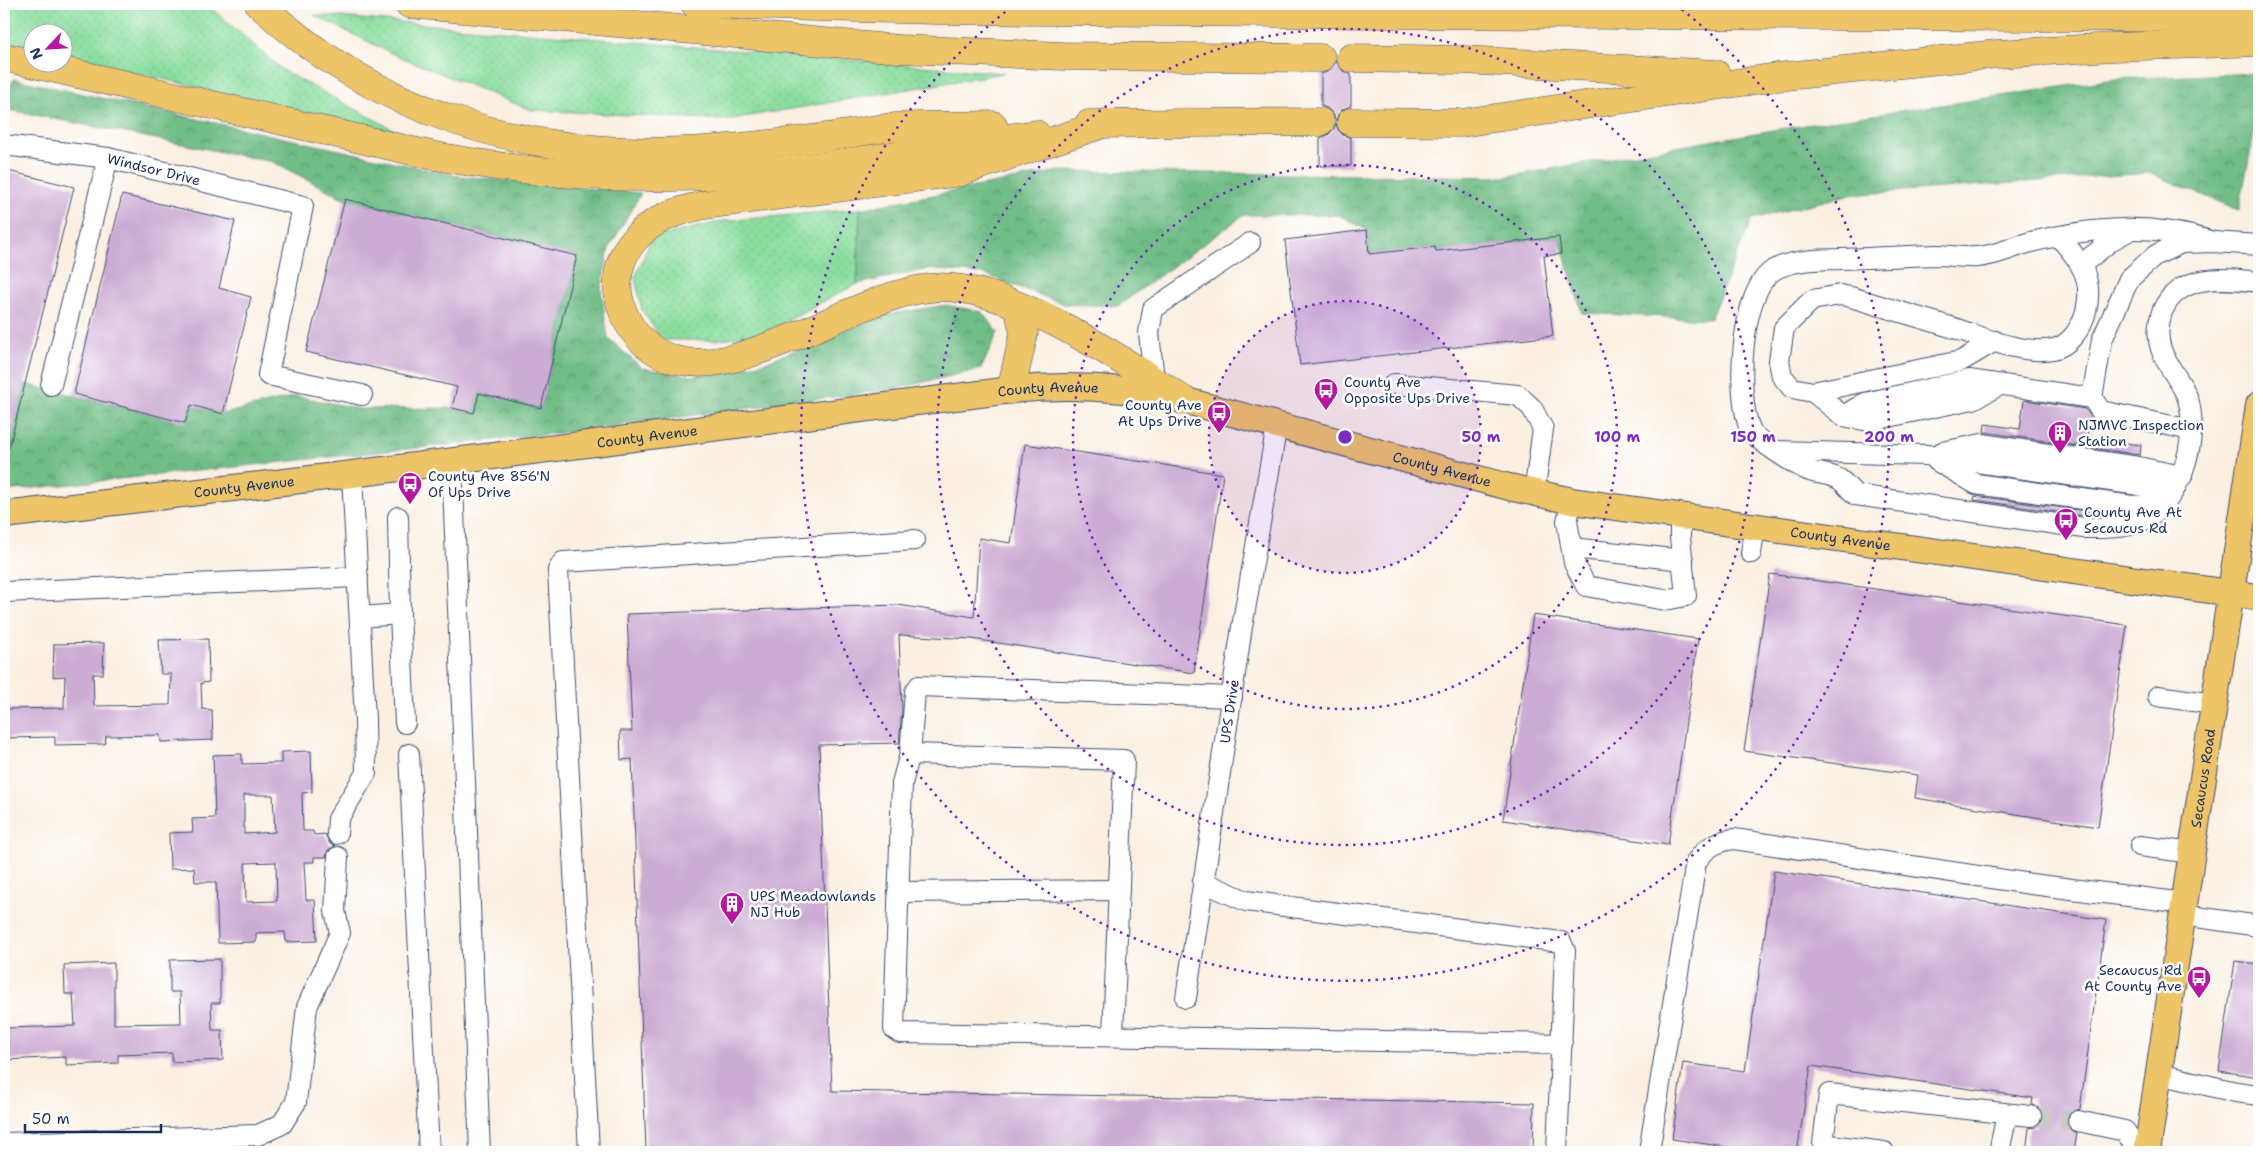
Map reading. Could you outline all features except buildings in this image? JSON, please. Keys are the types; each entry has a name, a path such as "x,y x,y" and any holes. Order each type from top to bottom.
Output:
{"highway":[{"path":"258,4 318,52 380,89 436,115 465,125 525,140 589,149 681,151 765,145 895,127 1106,123 1320,122"},
{"path":"409,4 899,49 1063,56 1321,58"},
{"path":"695,4 936,10 1332,14 2259,18"},
{"path":"1351,122 1461,123 1777,77 2023,52 2259,42"},
{"path":"4,57 430,155 525,169 602,176 674,177 769,171 1106,123"},
{"path":"1351,58 1463,60 1777,77"},
{"path":"1106,123 960,172 704,205 674,213 648,226 631,243 624,255 618,284 622,312 638,337 662,355 692,362 723,360 756,351 869,306 913,291 946,286 980,292 1040,314 1155,387 1185,401"},
{"path":"1011,390 1024,334 1018,306"}],"main road":[{"name":"County Avenue","path":"4,515 352,474 1011,390 1085,386 1155,387"},
{"name":"County Avenue","path":"1185,401 1534,494 1572,501 1755,525 2259,597"},
{"name":"Secaucus Road","path":"2147,1152 2259,405"}],"street":[{"name":"Windsor Drive","path":"4,145 108,158 303,206 268,375 362,395"},
{"path":"51,385 108,158"},
{"path":"2081,265 2112,240 2132,229"},
{"path":"2213,242 2172,230 2103,230 2030,242 2000,254 1976,257 1937,255 1811,260 1773,270 1762,280 1750,311 1742,380 1743,400 1752,432 1776,451 1808,471 1838,478 1856,495 2084,528 2120,528 2142,521 2173,490 2188,453 2191,430 2188,400 2161,349 2158,326 2165,306 2182,288 2200,281 2220,278 2259,282"},
{"path":"1996,341 1961,360 1813,392 1792,388 1782,376 1779,361 1784,328 1812,300 1840,295 1996,341 2035,350 2054,349 2070,340 2083,323 2089,297 2087,282 2081,265 2060,237"},
{"path":"2191,430 2101,411 2092,398 2102,340 2129,280 2156,255 2181,243 2213,242 2259,245"},
{"path":"1155,387 1149,333 1153,309 1250,243"},
{"path":"1394,384 1518,395 1532,408 1543,428 1534,494"},
{"path":"1813,392 1843,416 1869,421 1973,399 2000,385 2092,398"},
{"name":"UPS Drive","path":"1186,998 1232,697 1277,425"},
{"path":"1776,451 1926,455 1982,444 2138,467 2173,490"},
{"path":"1926,455 1976,484 2132,506 2173,490"},
{"path":"452,461 480,1152"},
{"path":"337,834 338,819 366,773 352,474"},
{"path":"1572,501 1567,521 1574,563 1586,586 1665,600 1686,596 1680,537 1680,516"},
{"path":"398,516 405,723"},
{"path":"1751,554 1755,525"},
{"path":"589,1152 558,570 562,562 915,540"},
{"path":"1572,548 1683,560"},
{"path":"4,592 358,577"},
{"path":"360,617 400,614"},
{"path":"1232,697 920,686 915,692 910,754 902,783 894,1029 900,1033 1562,1044"},
{"path":"2158,696 2214,704"},
{"path":"409,754 429,1152"},
{"path":"910,754 1124,760 1114,1036"},
{"path":"1649,1152 1696,862 1702,853 1721,841 1734,839 2184,908 2259,926"},
{"path":"2140,846 2192,853"},
{"path":"4,1143 258,1135 282,1124 296,1102 306,1007 340,932 335,911 338,857"},
{"path":"1203,882 1246,901 1561,942 1565,951 1557,1152"},
{"path":"898,892 1119,890"},
{"path":"2159,1074 2236,1092 2259,1095"},
{"path":"1884,1152 1822,1148 1829,1094 2031,1116"},
{"path":"1999,1152 2007,1114"},
{"path":"2078,1122 2126,1131 2139,1152"}],"green space":[{"path":"4,4 180,4 210,7 285,72 404,135 72,58 72,22 22,22 22,46 4,42"},
{"path":"314,15 1004,73 726,120 531,110 393,54"},
{"path":"2259,73 2259,107 2239,210 2149,173 1848,195 1752,219 1710,319 1582,313 1559,237 1436,251 1435,247 1369,254 1367,230 1339,215 1244,215 1118,306 1064,304 984,274 928,269 857,284 860,209 1059,171 1505,177 1779,129 2115,79"},
{"path":"14,79 458,176 641,193 609,248 601,290 608,338 642,368 692,376 730,370 763,363 884,315 946,305 982,312 998,332 981,369 894,389 551,434 4,491 4,420 15,422 25,384 185,422 191,405 223,414 296,396 360,409 452,408 473,413 479,393 541,408 577,256 345,199 273,162 4,109 4,100"},
{"path":"860,209 857,284 764,332 717,340 662,340 642,310 635,277 652,238 723,221"}],"tunnel":[{"path":"2031,1116 2078,1121"}],"place":[{"name":"County Ave Opposite Ups Drive","path":"1326,411"},
{"name":"County Ave At Ups Drive","path":"1219,434"},
{"name":"NJMVC Inspection Station","path":"2060,454"},
{"name":"County Ave 856'N Of Ups Drive","path":"410,505"},
{"name":"County Ave At Secaucus Rd","path":"2066,541"},
{"name":"UPS Meadowlands NJ Hub","path":"732,925"},
{"name":"Secaucus Rd At County Ave","path":"2199,999"}]}
